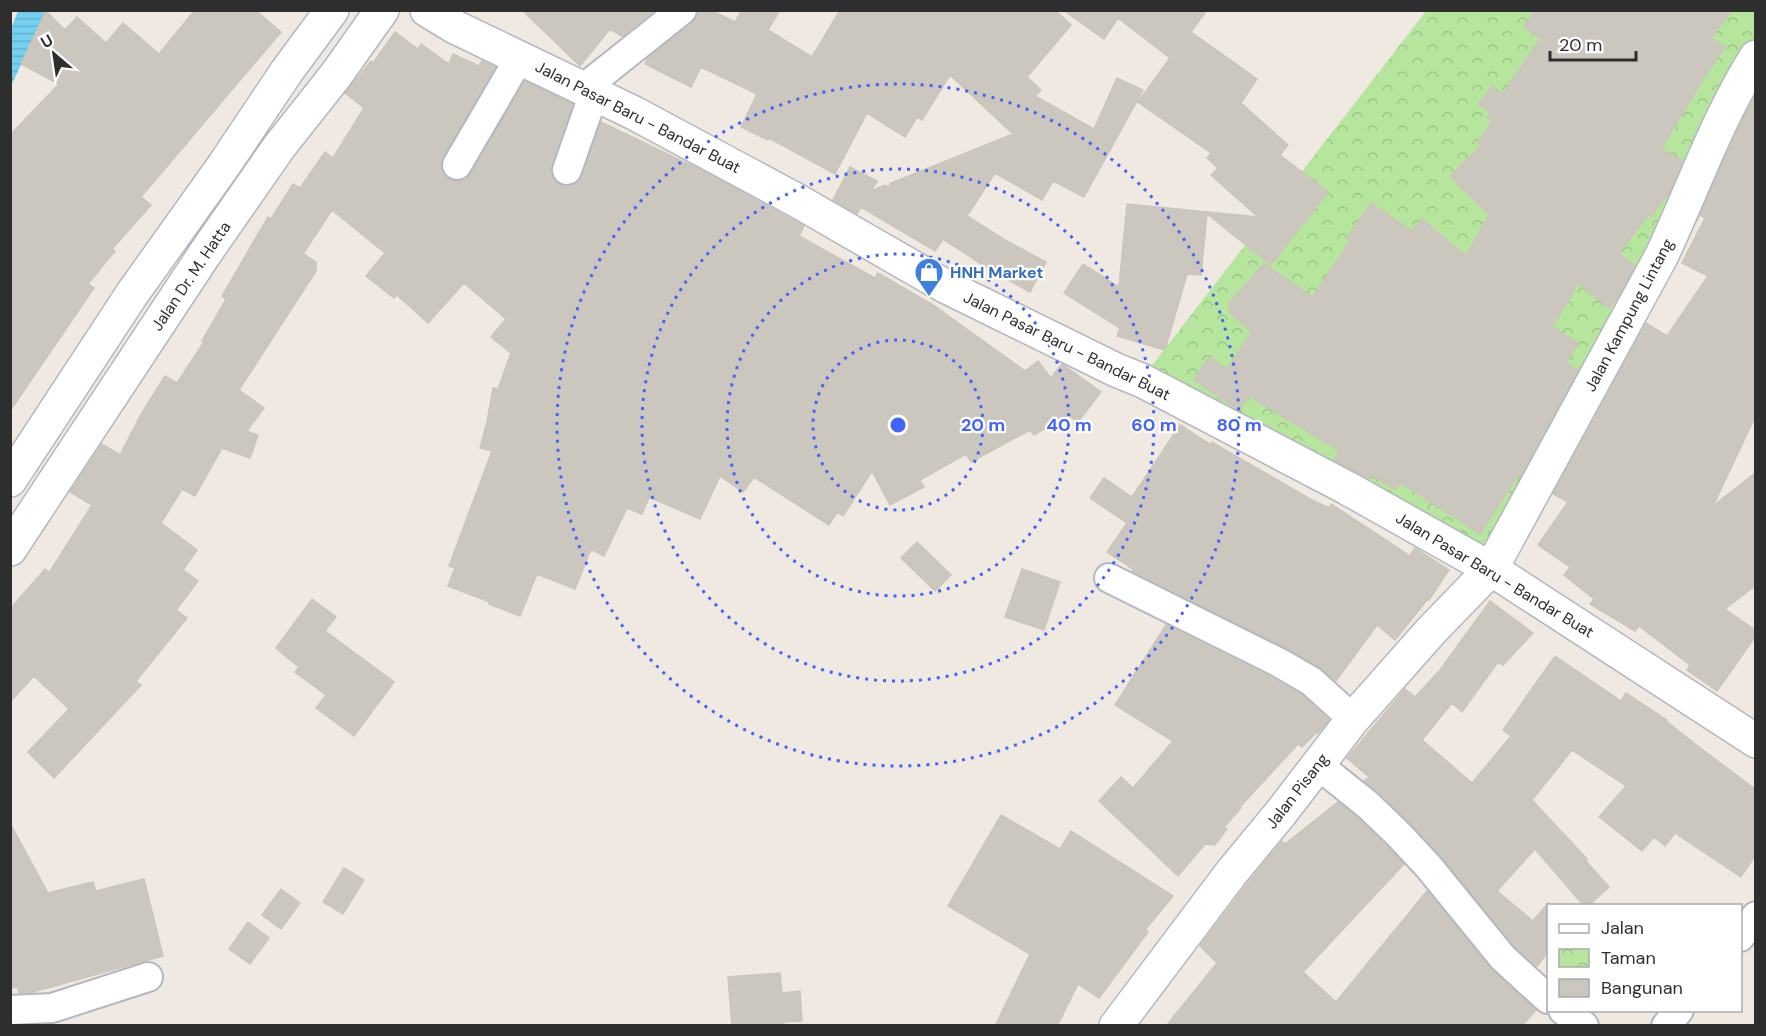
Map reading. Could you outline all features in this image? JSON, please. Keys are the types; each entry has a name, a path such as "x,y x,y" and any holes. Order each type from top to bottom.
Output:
{"street":[{"path":"10,480 132,294 332,10"},
{"name":"Jalan Dr. M. Hatta","path":"10,549 204,255 279,147 336,75 382,10"},
{"name":"Jalan Pasar Baru - Bandar Buat","path":"427,10 455,27 589,91 758,179 945,286 1143,381 1347,488 1491,569 1755,741"},
{"path":"567,170 589,91 682,10"},
{"path":"457,165 520,57"},
{"name":"Jalan Kampung Lintang","path":"1491,569 1662,255 1720,120 1755,57"},
{"name":"Jalan Pisang","path":"1116,1026 1353,719 1431,631 1491,569"},
{"path":"1109,578 1278,662 1311,681 1353,719"},
{"path":"1317,765 1368,805 1399,835 1428,866 1503,958 1547,998"},
{"path":"1742,934 1755,916"},
{"path":"10,1010 52,1008 148,977"},
{"path":"1564,1012 1584,1026"},
{"path":"1666,1026 1678,1012"}],"green space":[{"path":"1426,11 1755,11 1755,121 1490,581 1140,381"}],"water":[{"path":"18,11 46,11 11,86 11,29"}],"building":[{"path":"195,10 255,10 281,32 141,197 151,205 112,249 115,251 88,284 94,288 10,411 10,135 59,84 21,64 46,11 65,30 77,17 106,43 123,23 159,54"},
{"path":"522,10 655,10 622,36 610,29 580,66"},
{"path":"698,10 711,10 735,22 742,10 780,10 768,30 812,57 840,10 1055,10 1071,25 1027,77 1041,90 1035,96 1094,129 1117,78 1143,90 1084,197 1053,181 1042,200 995,173 967,216 1046,262 1030,292 943,239 935,251 861,207 857,214 833,200 850,167 877,181 871,191 885,185 889,187 891,183 1013,134 950,75 922,120 917,117 905,137 867,113 835,174 769,138 768,140 741,127 757,94 701,67 691,87 645,64 648,58 692,23 697,17"},
{"path":"1063,10 1207,10 1191,32 1257,79 1241,103 1288,145 1280,155 1328,192 1271,265 1207,214 1201,275 1187,274 1165,350 1117,336 1120,328 1064,293 1083,264 1119,287 1127,204 1258,217 1211,175 1218,168 1207,158 1211,153 1138,102 1170,58 1118,18 1104,39"},
{"path":"1535,10 1732,10 1711,38 1725,47 1704,77 1661,149 1683,161 1667,198 1665,197 1652,216 1649,214 1619,253 1635,266 1617,299 1609,308 1578,283 1552,327 1578,343 1566,363 1578,370 1520,476 1518,475 1480,534 1400,482 1396,490 1372,475 1369,479 1334,460 1340,451 1249,396 1239,410 1194,380 1209,357 1227,369 1252,332 1229,312 1229,303 1264,264 1313,297 1351,240 1347,238 1371,203 1412,231 1422,219 1466,256 1489,215 1450,176 1481,146 1477,143 1493,121 1487,117 1491,113 1479,104 1492,86 1503,94 1541,38 1524,27"},
{"path":"395,32 418,49 421,44 449,64 453,54 479,66 482,61 495,67 443,157 442,173 449,179 465,180 471,173 525,81 573,104 551,165 554,180 561,185 571,186 577,183 582,176 601,122 707,173 804,226 799,236 875,278 878,273 933,305 1025,371 1038,361 1051,378 1062,364 1101,392 1078,422 1068,415 1034,435 1030,430 971,462 966,454 920,480 924,487 890,505 872,471 843,516 837,512 829,525 754,477 743,492 720,476 700,519 649,497 642,514 627,508 604,556 591,549 575,589 537,574 520,616 448,586 455,568 449,566 492,451 480,448 493,388 498,389 511,353 491,337 506,319 464,283 428,323 397,295 394,298 366,276 385,253 332,210 303,254 316,262 316,271 239,390 264,408 247,431 258,435 250,458 222,448 195,496 182,489 161,523 197,550 183,570 198,581 176,610 187,618 136,681 141,685 54,778 28,752 69,709 34,676 10,702 10,609 45,569 49,573 92,505 70,492 102,444 120,455 141,414 165,376 177,383 204,342 202,341 226,299 222,296 268,217 271,219 293,184 300,188 325,152 333,158 364,108 345,93 371,61 373,63"},
{"path":"1755,95 1755,417 1713,506 1755,473 1755,586 1725,609 1755,630 1755,637 1717,691 1687,670 1690,665 1639,626 1635,631 1590,604 1594,599 1564,575 1570,567 1538,545 1568,502 1553,494 1646,323 1667,336 1708,276 1682,263 1705,218 1700,215"},
{"path":"1180,425 1211,445 1212,442 1310,499 1329,508 1331,504 1410,556 1415,548 1449,570 1429,600 1395,640 1377,625 1336,681 1319,667 1286,648 1132,571 1133,569 1107,552 1127,523 1090,498 1104,478 1132,497"},
{"path":"917,542 951,575 935,591 901,558"},
{"path":"1022,569 1060,582 1044,630 1005,617"},
{"path":"312,599 336,617 325,631 394,682 354,736 316,708 326,695 295,672 299,667 276,648"},
{"path":"1490,601 1533,633 1503,665 1498,662 1462,712 1452,703 1422,740 1472,783 1511,736 1503,730 1555,656 1621,701 1626,693 1667,720 1755,789 1755,856 1741,877 1675,833 1665,846 1654,837 1642,851 1599,817 1626,786 1572,750 1532,800 1587,859 1586,861 1609,887 1590,904 1582,904 1535,849 1497,891 1533,921 1547,904 1547,953 1537,966 1515,947 1440,855 1410,823 1364,781 1369,777 1347,758 1405,689 1415,697 1440,670"},
{"path":"1166,625 1301,694 1329,720 1302,747 1298,744 1240,807 1224,827 1227,829 1215,845 1205,844 1178,876 1099,801 1121,777 1133,788 1173,741 1115,705"},
{"path":"1338,802 1357,817 1404,864 1303,972 1336,1002 1427,891 1490,968 1536,1010 1522,1026 1166,1026 1217,963 1200,946 1247,884 1282,841 1285,844"},
{"path":"1001,815 1060,849 1071,831 1173,896 1145,930 1148,932 1099,998 1078,984 1057,1026 995,1026 1030,954 948,906"},
{"path":"10,823 48,893 93,882 96,891 144,879 163,956 33,992 19,993 17,986 10,989"},
{"path":"344,868 364,880 343,914 323,902"},
{"path":"281,889 300,903 281,929 262,915"},
{"path":"248,922 269,938 250,964 229,949"},
{"path":"780,973 782,993 800,991 802,1021 784,1022 784,1026 732,1026 728,977"}],"place":[{"name":"HNH Market","path":"929,298"}]}
